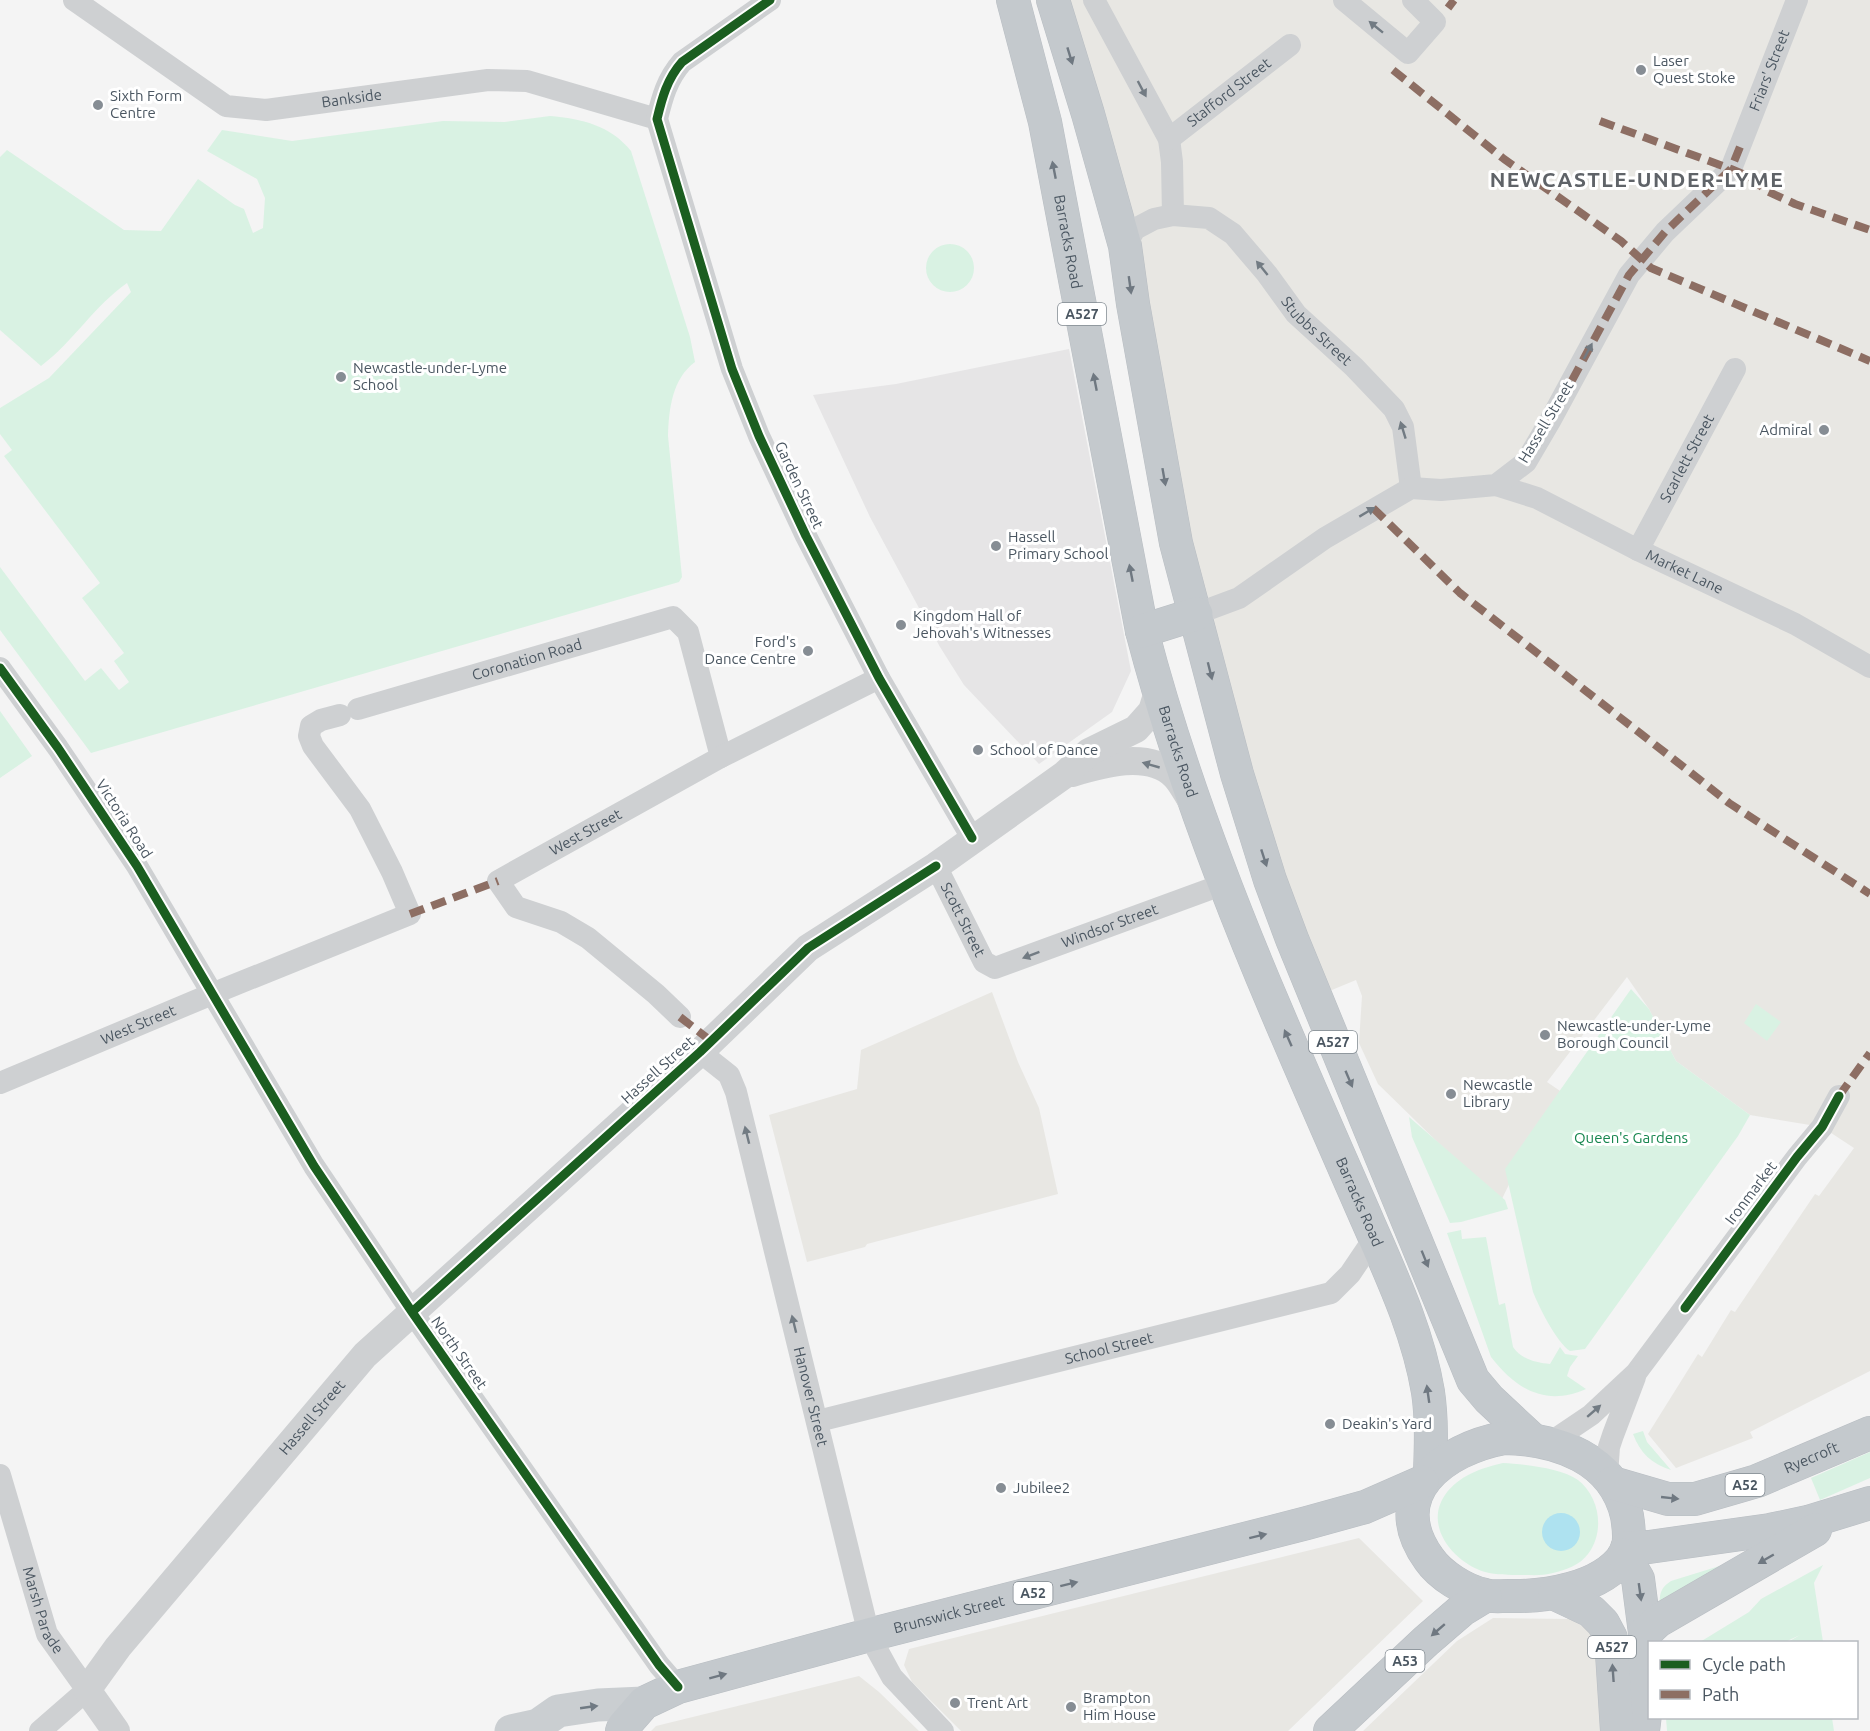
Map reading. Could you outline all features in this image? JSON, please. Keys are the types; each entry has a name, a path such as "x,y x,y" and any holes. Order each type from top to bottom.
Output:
{"highway":[{"name":"Barracks Road","path":"1013,0 1045,122 1142,631 1158,692 1193,803 1224,884 1375,1237 1414,1334 1428,1392 1432,1438 1426,1478"},
{"name":"A527","path":"1053,0 1125,246 1176,543 1237,774 1258,841 1288,929 1327,1028 1473,1380 1489,1399 1540,1442"},
{"path":"1142,631 1196,614"},
{"name":"Ryecroft","path":"1610,1479 1668,1499 1695,1499 1757,1481 1870,1433"},
{"path":"1626,1552 1628,1518 1610,1479 1591,1461 1579,1454 1540,1442 1504,1438 1486,1442 1455,1455 1426,1478 1413,1499 1413,1520 1416,1533 1427,1556 1442,1573 1485,1596 1555,1594 1581,1585 1608,1570 1626,1552 1770,1530 1808,1522 1861,1505"},
{"name":"Brunswick Street","path":"630,1720 678,1687 869,1635 1365,1507 1426,1478"},
{"path":"1645,1633 1658,1621 1861,1505"},
{"name":"A527","path":"1626,1552 1638,1579 1645,1633 1643,1731"},
{"name":"A527","path":"1555,1594 1591,1611 1603,1623 1611,1638 1617,1731"},
{"name":"A53","path":"1329,1731 1426,1641 1462,1610 1485,1596"}],"main road":[{"name":"A52","path":"524,1728 558,1711 598,1705 630,1720"},
{"name":"A52","path":"524,1728 571,1731"}],"street":[{"name":"Bankside","path":"74,0 226,106 266,110 497,81 527,81 657,119"},
{"path":"657,119 672,73 682,62 770,0"},
{"path":"1094,0 1168,138 1172,162 1173,215"},
{"path":"1344,0 1408,53 1435,22 1413,0"},
{"name":"Friars' Street","path":"1742,142 1797,0"},
{"name":"Stafford Street","path":"1168,138 1290,45"},
{"name":"Garden Street","path":"657,119 732,369 759,436 806,536 879,678 972,838"},
{"name":"Hassell Street","path":"1496,485 1526,462 1629,275 1665,232 1731,169 1742,142"},
{"name":"Stubbs Street","path":"1125,246 1135,229 1154,219 1173,215 1209,218 1233,234 1267,274 1296,314 1394,409 1403,427 1411,488"},
{"name":"Scarlett Street","path":"1638,550 1735,369"},
{"path":"1196,614 1239,597 1325,538 1411,488 1441,490 1496,485"},
{"name":"Market Lane","path":"1496,485 1537,498 1638,550 1795,624 1870,667"},
{"name":"Coronation Road","path":"410,914 392,872 360,809 313,746 309,736 311,726 321,720 673,617 688,632 721,757"},
{"name":"Victoria Road","path":"0,668 58,748 137,866 212,994"},
{"name":"West Street","path":"680,1017 656,994 588,938 561,922 516,907 498,881 721,757 879,678"},
{"name":"Hassell Street","path":"40,1731 87,1690 118,1647 365,1355 700,1052 808,948 936,866 972,838 1064,775 1089,752 1136,729 1152,711 1158,692"},
{"name":"Hassell Street","path":"1064,775 1097,765 1125,761 1153,764 1175,776 1193,803"},
{"name":"Scott Street","path":"936,866 984,962 995,968"},
{"name":"Windsor Street","path":"995,968 1224,884"},
{"name":"West Street","path":"0,1083 410,914"},
{"name":"North Street","path":"212,994 314,1166 412,1312 659,1665 678,1687"},
{"name":"Hanover Street","path":"700,1052 729,1075 736,1092 869,1635 892,1677 943,1731"},
{"name":"Ironmarket","path":"1540,1442 1591,1415 1636,1373 1797,1157 1822,1127 1839,1096"},
{"name":"School Street","path":"818,1421 1331,1293 1350,1274 1375,1237"},
{"name":"Ironmarket","path":"1610,1479 1611,1441 1636,1373"},
{"name":"Marsh Parade","path":"0,1475 47,1634 117,1731"}],"shaded area":[{"path":"1053,0 1870,0 1870,1371 1750,1432 1753,1438 1676,1468 1648,1434 1698,1354 1702,1357 1731,1310 1735,1312 1815,1194 1819,1196 1854,1148 1822,1127 1750,1115 1676,1061 1649,1009 1627,977 1547,1082 1566,1095 1529,1143 1500,1203 1378,1084 1359,1043 1362,996 1356,980 1315,997 1292,939"},
{"name":"Hassell Primary School","path":"1069,349 1131,671 1112,712 1039,764 964,685 940,647 870,517 813,395 896,384"},
{"path":"992,992 1018,1062 1039,1108 1058,1194 807,1262 769,1115 857,1089 861,1050"},
{"path":"1359,1538 1423,1601 1288,1731 961,1731 912,1682 904,1665 909,1649"},
{"path":"1493,1618 1572,1619 1599,1637 1606,1731 1363,1731 1457,1641"},
{"path":"859,1676 919,1731 651,1731 656,1726"}],"green space":[{"name":"Newcastle-under-Lyme School","path":"550,116 573,119 605,129 631,151 690,337 695,362 681,377 673,395 668,436 682,577 679,582 91,753 0,630 0,567 85,681 101,668 119,690 129,682 114,661 124,653 82,598 100,583 4,456 12,450 0,434 0,408 49,378 131,292 127,283 115,292 41,366 0,330 0,157 7,150 124,230 161,231 198,179 244,209 253,233 263,228 265,198 257,179 207,151 222,130 292,141 443,121 505,122"},
{"path":"950,244 967,251 974,268 967,285 950,292 933,285 926,268 933,251"},
{"path":"0,711 32,756 0,778"},
{"name":"Queen's Gardens","path":"1631,989 1649,1009 1676,1061 1750,1115 1738,1136 1585,1349 1570,1351 1554,1333 1533,1292 1505,1169"},
{"path":"1756,1004 1781,1022 1767,1041 1744,1023"},
{"path":"1409,1117 1505,1200 1508,1209 1450,1223 1412,1137"},
{"path":"1461,1230 1462,1239 1486,1237 1499,1305 1505,1303 1513,1347 1516,1351 1534,1361 1550,1364 1560,1347 1565,1354 1578,1356 1567,1376 1586,1389 1557,1396 1532,1392 1511,1378 1491,1357 1447,1233"},
{"path":"1643,1431 1647,1442 1671,1470 1652,1461 1639,1447 1633,1434"},
{"path":"1870,1452 1870,1478 1820,1500 1811,1478"},
{"path":"1503,1463 1562,1472 1578,1480 1585,1487 1595,1505 1598,1525 1593,1545 1581,1561 1568,1569 1549,1574 1503,1575 1485,1572 1474,1567 1453,1552 1440,1531 1438,1519 1439,1507 1445,1495 1463,1478 1486,1467"},
{"path":"1726,1564 1660,1608 1661,1592 1664,1586 1671,1581"},
{"path":"1823,1565 1814,1583 1823,1641 1790,1641 1800,1635 1787,1641 1702,1641 1749,1612 1761,1599"},
{"path":"1666,1719 1832,1719 1834,1731 1667,1731"}],"water":[{"path":"1561,1513 1574,1519 1580,1532 1574,1545 1561,1551 1548,1545 1542,1532 1548,1519"}],"marked path":[{"path":"1448,8 1454,0"},
{"path":"1393,70 1504,159 1621,241 1651,268 1870,361"},
{"path":"1600,121 1731,169 1750,177 1767,191 1795,204 1870,230"},
{"path":"1550,421 1629,275 1665,232 1731,169 1742,142"},
{"path":"1373,508 1460,593 1729,803 1870,894"},
{"path":"410,914 498,881"},
{"path":"680,1017 711,1041"},
{"path":"1839,1096 1870,1053"}],"cycle path":[{"path":"770,0 682,62 669,82 657,119 732,369 759,436 806,536 879,678 972,838"},
{"path":"0,668 58,748 137,866 314,1166 412,1312 659,1665 678,1687"},
{"path":"412,1312 700,1052 808,948 936,866"},
{"path":"1685,1308 1797,1157 1822,1127 1839,1096"}],"place":[{"name":"Laser Quest Stoke","path":"1641,70"},
{"name":"Sixth Form Centre","path":"98,105"},
{"name":"Newcastle-under-Lyme School","path":"341,377"},
{"name":"Admiral","path":"1824,430"},
{"name":"Hassell Primary School","path":"996,546"},
{"name":"Kingdom Hall of Jehovah's Witnesses","path":"901,625"},
{"name":"Ford's Dance Centre","path":"808,651"},
{"name":"School of Dance","path":"978,750"},
{"name":"Newcastle-under-Lyme Borough Council","path":"1545,1035"},
{"name":"Newcastle Library","path":"1451,1094"},
{"name":"Deakin's Yard","path":"1330,1424"},
{"name":"Jubilee2","path":"1001,1488"},
{"name":"Trent Art","path":"955,1703"},
{"name":"Brampton Him House","path":"1071,1707"}],"district":[{"name":"NEWCASTLE-UNDER-LYME","path":"1637,180"}]}
